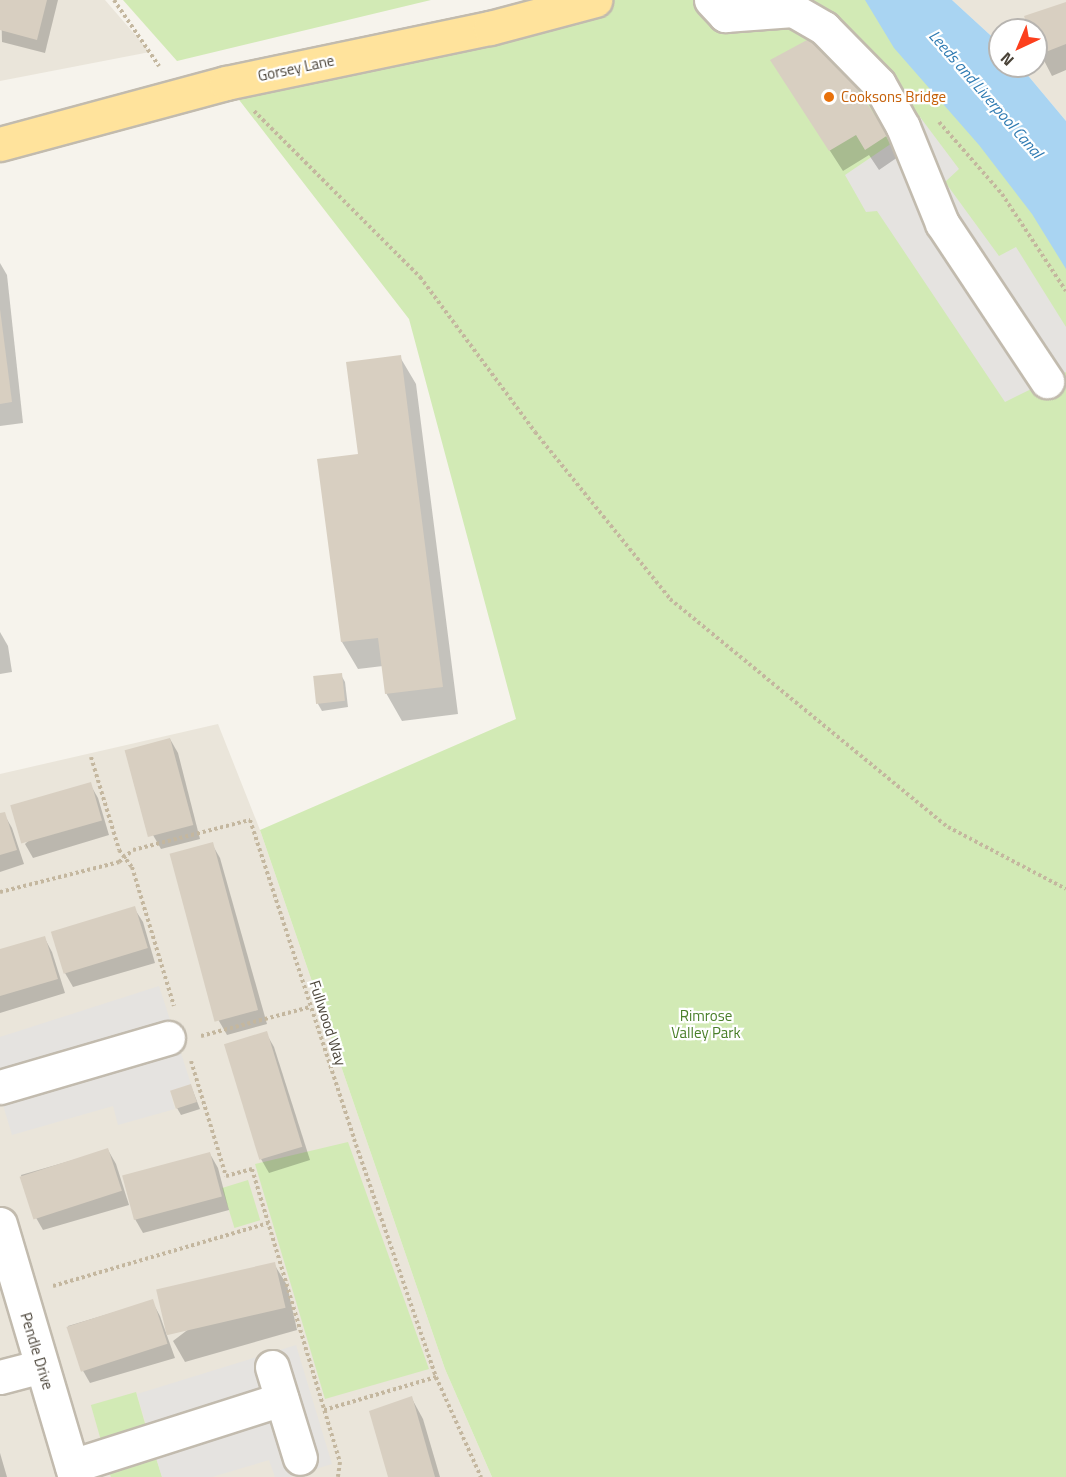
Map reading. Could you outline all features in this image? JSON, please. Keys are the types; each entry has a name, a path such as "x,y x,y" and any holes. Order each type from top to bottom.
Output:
{"main road":[{"name":"Gorsey Lane","path":"0,144 226,83 489,28 595,0"}],"street":[{"path":"711,0 725,15 793,10 824,28 879,84 903,127 942,223 1047,381"},
{"path":"0,1087 176,1029"},
{"name":"Pendle Drive","path":"0,1224 73,1472"},
{"path":"0,1377 42,1366"},
{"path":"272,1367 300,1458"},
{"path":"73,1472 282,1399"}],"path":[{"path":"114,0 178,96"},
{"path":"226,83 420,277 536,432 670,599 948,827 1066,890"},
{"path":"932,114 1002,194 1066,291"},
{"path":"91,757 119,850 132,867 176,1029 226,1176 252,1169 340,1462 338,1477"},
{"name":"Fullwood Way","path":"0,892 119,862 133,850 250,820 310,1007 436,1377 481,1477"},
{"path":"176,1029 310,1007"},
{"path":"21,1296 268,1222"},
{"path":"324,1410 436,1377"}],"shaded area":[{"path":"0,0 105,0 150,52 0,81"},
{"path":"952,0 1066,0 1066,121 1030,78 1048,78 1048,18 988,18 988,33"},
{"path":"920,117 959,169 945,182 999,256 1016,247 1066,327 1066,372 1005,402 877,211 866,212 845,175 895,141 903,127"},
{"path":"218,724 260,830 445,1369 492,1477 0,1477 0,774"},
{"path":"159,986 191,1084 170,1091 175,1109 118,1125 113,1106 12,1135 0,1095 0,1037"},
{"path":"296,1345 332,1464 289,1477 275,1477 269,1460 212,1477 162,1477 137,1394"}],"green space":[{"path":"123,0 431,0 177,61"},
{"name":"Rimrose Valley Park","path":"596,0 903,0 1066,191 1066,1477 492,1477 445,1369 260,830 516,719 409,319 226,83"},
{"path":"348,1142 429,1369 325,1399 255,1164"},
{"path":"248,1180 260,1220 234,1228 222,1188"},
{"path":"136,1392 147,1430 102,1443 91,1405"},
{"path":"155,1455 162,1477 111,1477 108,1469"}],"water":[{"name":"Leeds and Liverpool Canal","path":"865,0 952,0 988,33 988,78 1030,78 1066,121 1066,269 1032,214 979,145 894,48"}],"building":[{"path":"0,0 47,0 37,40 0,30"},
{"path":"1066,2 1066,44 1048,51 1048,18 1025,18 1024,16"},
{"name":"Cooksons Bridge","path":"820,33 888,135 865,150 856,135 829,151 770,60"},
{"path":"0,309 12,402 0,404"},
{"path":"401,355 443,687 385,694 378,638 341,642 317,459 358,454 346,362"},
{"path":"342,673 345,701 316,704 313,676"},
{"path":"170,738 193,825 148,837 125,750"},
{"path":"91,782 102,820 21,844 10,805"},
{"path":"5,812 17,850 0,855 0,813"},
{"path":"213,842 258,1010 215,1022 170,854"},
{"path":"135,906 148,948 64,974 51,932"},
{"path":"45,936 58,979 0,996 0,949"},
{"path":"267,1031 302,1147 259,1160 224,1044"},
{"path":"191,1084 197,1102 176,1109 170,1091"},
{"path":"108,1148 122,1191 33,1220 20,1177"},
{"path":"210,1152 222,1196 134,1220 122,1176"},
{"path":"275,1262 286,1308 167,1335 156,1289"},
{"path":"153,1299 168,1344 81,1372 66,1327"},
{"path":"412,1396 435,1477 388,1477 369,1411"}],"place":[{"name":"Cooksons Bridge","path":"829,97"}]}
